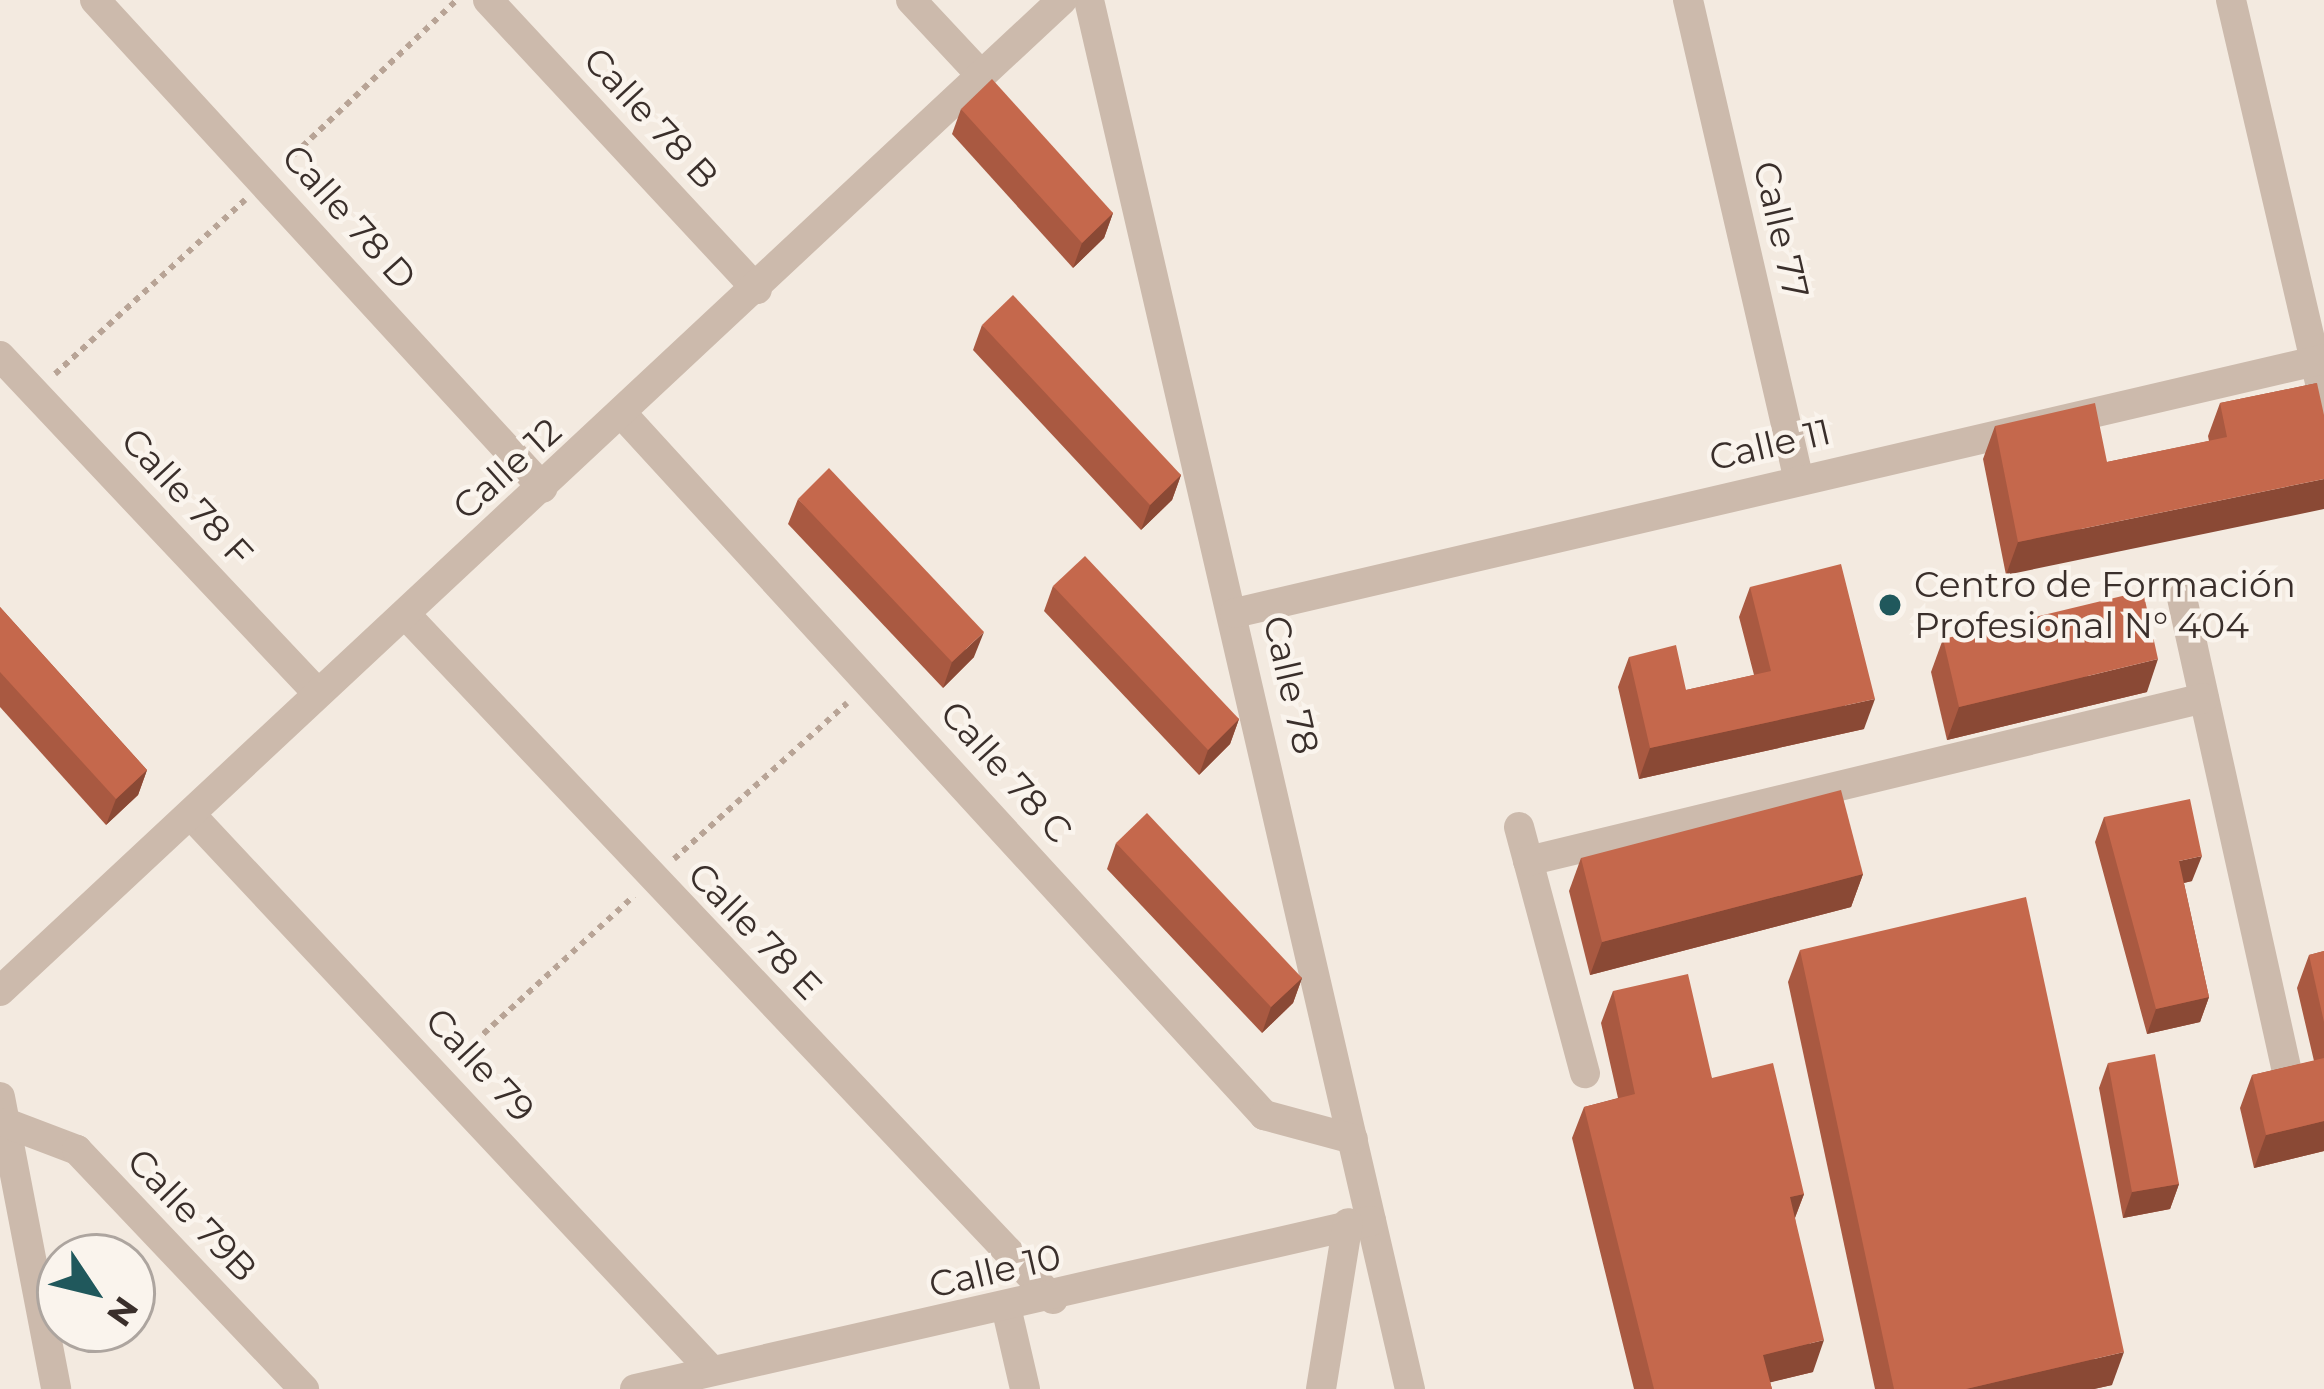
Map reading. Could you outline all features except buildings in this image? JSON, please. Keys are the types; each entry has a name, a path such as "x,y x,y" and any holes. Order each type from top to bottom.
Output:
{"street":[{"name":"Calle 78 D","path":"95,0 542,488"},
{"name":"Calle 78 B","path":"488,0 757,289"},
{"path":"911,0 981,75"},
{"name":"Calle 12","path":"0,991 191,815 316,691 624,416 1063,0"},
{"name":"Calle 78","path":"1089,0 1235,613 1353,1139 1359,1222 1410,1389"},
{"name":"Calle 77","path":"1688,0 1798,478"},
{"path":"2231,0 2320,360 2324,401"},
{"name":"Calle 78 F","path":"0,356 316,691"},
{"name":"Calle 11","path":"1235,613 1798,478 2320,360"},
{"name":"Calle 78 C","path":"624,416 1264,1115 1353,1139"},
{"path":"2182,598 2290,1084"},
{"name":"Calle 78 E","path":"405,614 1053,1299"},
{"path":"1528,861 2204,698"},
{"name":"Calle 79","path":"191,815 710,1370"},
{"path":"1519,827 1586,1073"},
{"path":"3,1110 56,1389"},
{"name":"Calle 79B","path":"3,1110 77,1150 304,1389"},
{"path":"0,1214 29,1244"},
{"path":"1321,1389 1359,1222"},
{"name":"Calle 10","path":"635,1389 1007,1311 1359,1222"},
{"path":"1007,1311 1025,1389"}],"place":[{"name":"Centro de Formación Profesional N° 404","path":"1890,605"}]}
